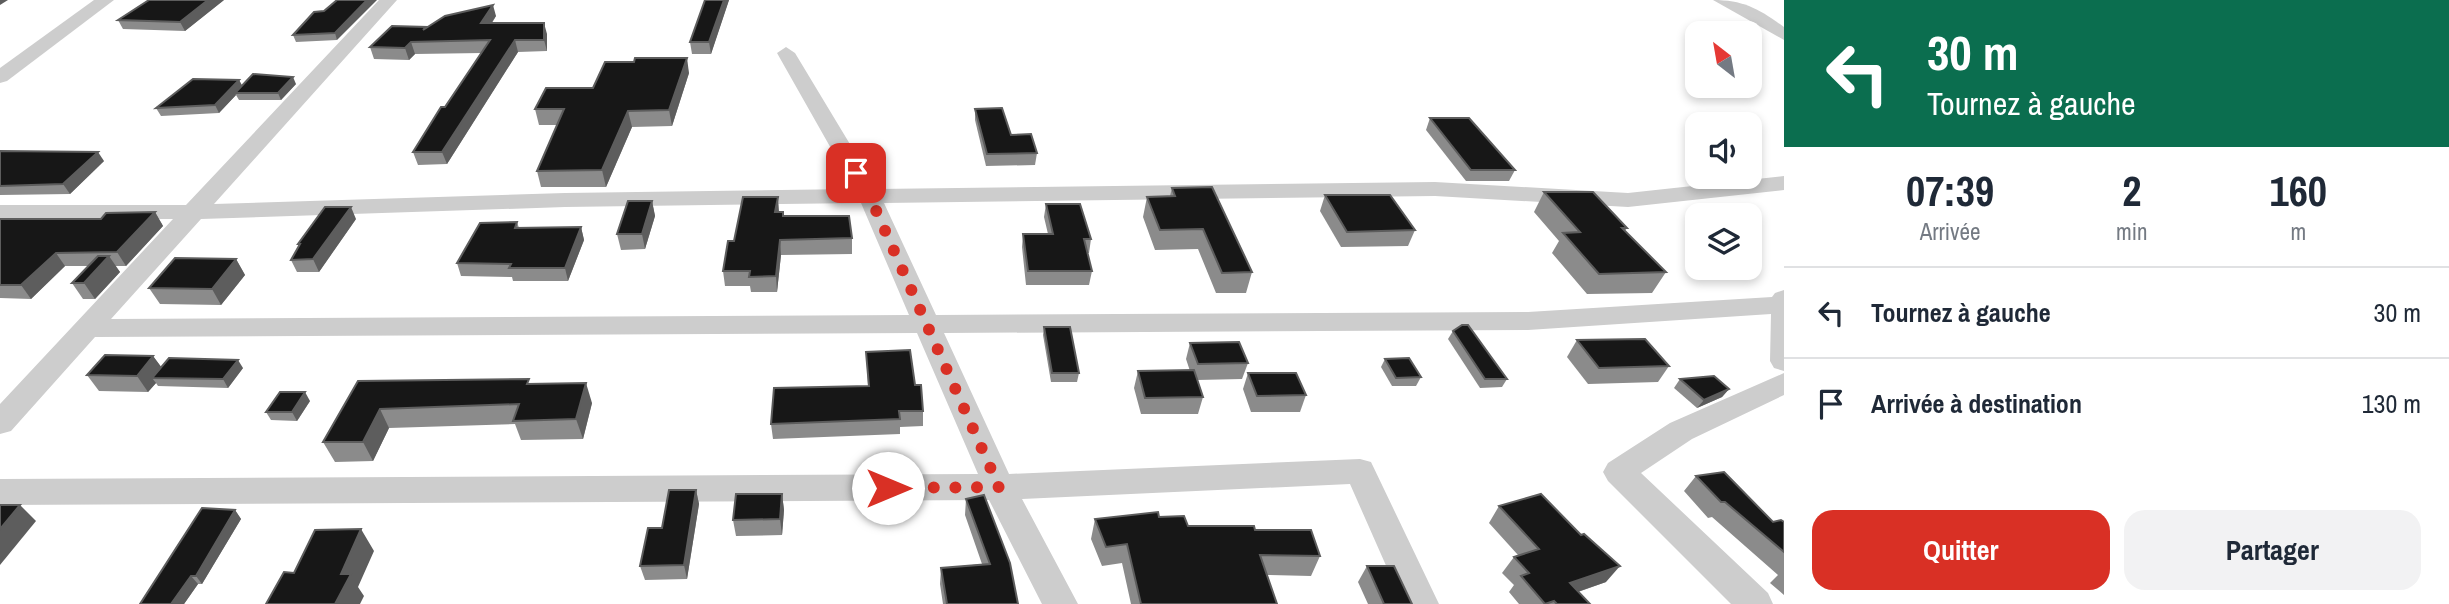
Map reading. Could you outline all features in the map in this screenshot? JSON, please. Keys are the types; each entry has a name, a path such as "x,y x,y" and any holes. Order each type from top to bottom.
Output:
{"street":[{"path":"0,77 105,0"},
{"path":"0,423 388,0"},
{"path":"1722,0 1756,15 1784,35"},
{"path":"786,52 870,197 999,487 1060,604"},
{"path":"0,212 194,212 565,200 1435,189 1628,201 1784,183"},
{"path":"88,328 1528,321 1783,302 1784,362"},
{"path":"1755,604 1619,472 1681,431 1784,383"},
{"path":"0,492 999,487 1360,471 1421,604"}],"building":[{"path":"149,0 208,0 180,22 118,20"},
{"path":"337,0 367,0 335,33 293,35 314,12 324,11"},
{"path":"705,0 724,0 709,42 690,42"},
{"path":"493,5 481,23 544,23 544,40 515,40 442,152 413,152 441,107 445,107 490,40 411,42 405,48 370,47 392,26 426,27 423,30 445,16"},
{"path":"635,58 687,58 669,110 628,111 602,170 537,171 564,109 535,109 546,88 593,88 605,62 634,62"},
{"path":"253,74 293,77 278,93 235,93"},
{"path":"193,79 239,80 215,105 156,108"},
{"path":"1002,108 1011,135 1031,134 1037,153 987,154 975,109"},
{"path":"1430,118 1469,118 1515,170 1471,170"},
{"path":"0,151 98,152 63,184 0,186"},
{"path":"1212,187 1252,272 1222,273 1203,229 1160,230 1147,197 1175,196 1172,188"},
{"path":"1544,192 1593,192 1627,228 1622,228 1666,272 1599,274 1563,233 1580,232"},
{"path":"1325,195 1390,195 1415,230 1347,232"},
{"path":"743,197 778,197 775,212 783,212 783,216 849,216 852,238 780,240 776,276 749,277 750,271 723,271 728,241 734,241"},
{"path":"628,201 652,201 642,234 617,234"},
{"path":"1046,204 1080,204 1091,239 1084,239 1092,271 1028,271 1023,234 1053,234"},
{"path":"325,207 351,207 313,259 291,260 298,244"},
{"path":"155,212 117,252 56,253 21,285 0,285 0,219 101,219 106,213"},
{"path":"517,222 515,228 581,227 565,268 509,268 511,264 457,263 480,223"},
{"path":"98,256 109,256 84,283 72,283"},
{"path":"175,258 236,259 212,289 149,288"},
{"path":"1462,325 1468,325 1507,379 1485,379 1453,331"},
{"path":"1044,327 1070,327 1079,373 1052,373"},
{"path":"1645,339 1669,366 1599,368 1577,340"},
{"path":"1239,342 1248,363 1198,364 1190,343"},
{"path":"910,350 915,385 921,385 923,411 899,411 900,419 771,424 774,388 869,386 866,352"},
{"path":"105,355 153,356 137,376 87,375"},
{"path":"169,358 238,360 223,379 152,378"},
{"path":"1409,358 1421,377 1396,378 1385,359"},
{"path":"1194,370 1203,397 1145,398 1138,371"},
{"path":"1248,373 1296,373 1306,395 1257,396"},
{"path":"1714,376 1729,389 1704,400 1680,379"},
{"path":"529,379 527,384 586,383 576,419 513,421 519,404 380,409 363,442 323,442 358,381"},
{"path":"280,392 305,392 292,412 266,412"},
{"path":"1724,472 1773,522 1784,522 1784,552 1725,502 1721,502 1696,476"},
{"path":"669,490 696,490 684,565 640,566 648,528 662,528"},
{"path":"736,494 782,494 780,519 733,520"},
{"path":"1541,494 1581,535 1584,534 1620,566 1570,583 1590,604 1557,604 1554,601 1545,604 1521,576 1529,573 1514,557 1539,549 1499,506"},
{"path":"984,495 1010,563 1018,604 947,604 941,568 990,564 966,499"},
{"path":"0,505 20,505 0,529"},
{"path":"202,508 235,510 196,576 191,576 171,604 140,604"},
{"path":"1158,512 1159,517 1184,516 1188,526 1254,526 1255,530 1311,530 1320,556 1260,555 1277,604 1141,604 1127,544 1106,547 1095,519"},
{"path":"361,529 341,574 351,574 335,604 266,604 284,572 294,573 315,530"},
{"path":"1367,566 1394,566 1412,604 1384,604"}],"route":[{"path":"856,173 870,197 999,487 888,488"}]}
